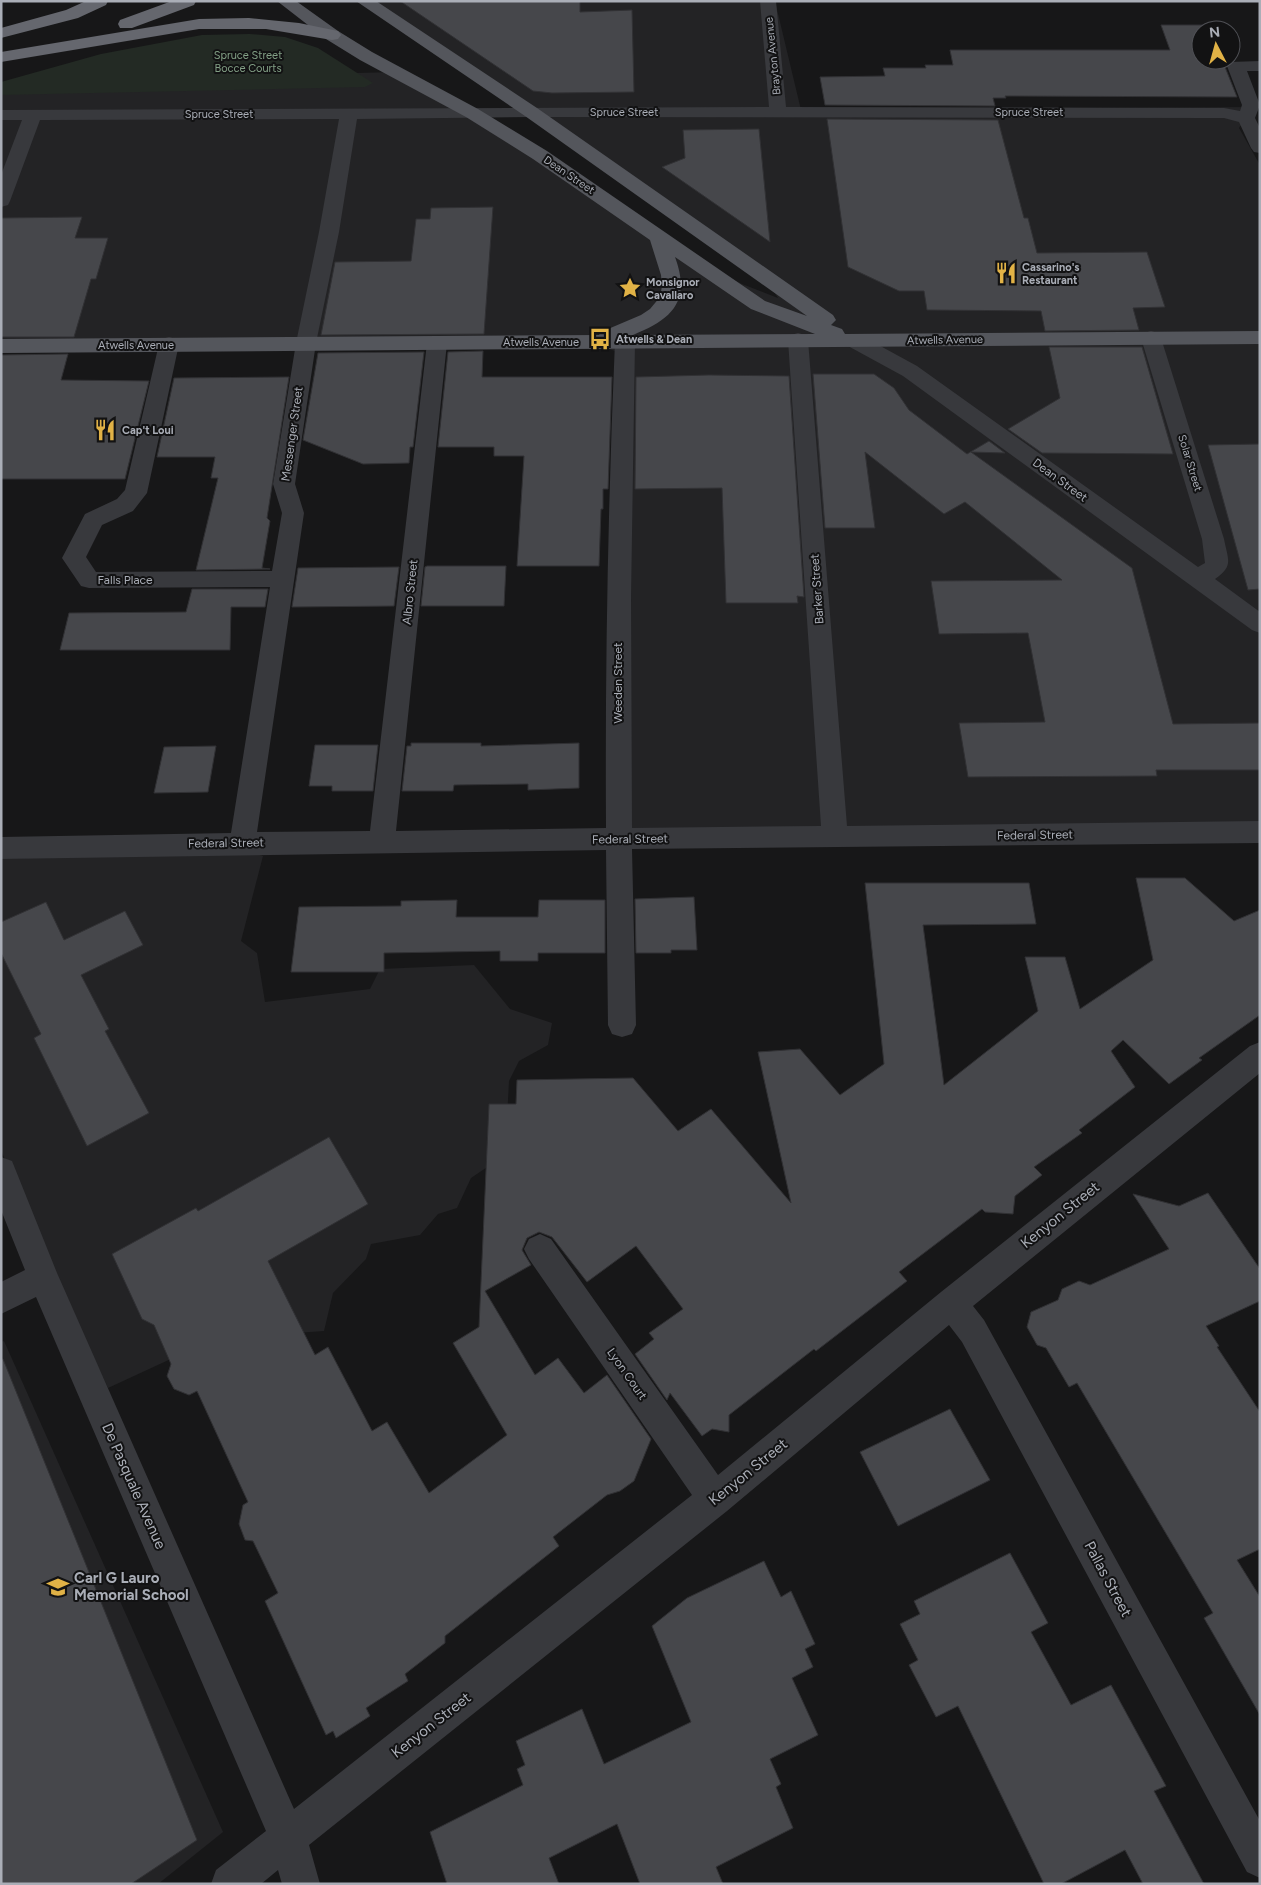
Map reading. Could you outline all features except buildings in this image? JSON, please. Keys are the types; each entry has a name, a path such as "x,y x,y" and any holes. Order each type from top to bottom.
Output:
{"highway":[{"path":"72,14 100,1"},
{"path":"1,32 72,14 109,1"},
{"path":"8,56 99,33 188,1"},
{"path":"8,56 175,28 226,22 277,24 332,35"}],"main road":[{"name":"Dean Street","path":"286,1 332,35 400,76 472,113 540,155 758,305 855,341"},
{"name":"Dean Street","path":"364,1 531,112 855,341"},
{"path":"598,341 662,312 670,297 672,285 659,236"},
{"name":"Atwells Avenue","path":"1,346 1260,337"}],"street":[{"name":"Brayton Avenue","path":"768,1 778,112"},
{"path":"1260,66 1236,66 1252,106 1246,118 1260,148"},
{"name":"Spruce Street","path":"1,114 1200,112 1224,113 1246,118"},
{"path":"1,201 33,114"},
{"name":"Messenger Street","path":"242,843 293,513 284,484 306,343 328,240 349,114"},
{"name":"Solar Street","path":"1151,338 1213,539 1217,566 1197,580"},
{"name":"Barker Street","path":"798,340 835,838"},
{"name":"Weeden Street","path":"622,1025 618,840 619,583 625,341"},
{"name":"Dean Street","path":"855,341 910,371 1260,624"},
{"name":"Albro Street","path":"382,842 437,343"},
{"name":"Falls Place","path":"168,344 136,493 125,505 93,520 74,558 89,580 282,579"},
{"name":"Federal Street","path":"1,848 242,843 1260,832"},
{"name":"Kenyon Street","path":"230,1884 715,1499 952,1303 1260,1054"},
{"name":"De Pasquale Avenue","path":"1,1171 42,1277 288,1838 301,1884"},
{"name":"Lyon Court","path":"540,1250 715,1499"},
{"path":"1,1299 42,1277"},
{"name":"Pallas Street","path":"952,1303 973,1331 1260,1859"}],"shaded area":[{"path":"369,1 775,1 801,110 1253,107 1239,128 1260,165 1260,837 631,845 615,351 603,347 1,352 1,82 397,72 482,123 660,243 742,284 778,298 773,290"},
{"path":"244,850 263,856 241,941 257,953 265,1002 370,989 380,969 474,965 510,1009 552,1023 548,1045 519,1061 509,1081 505,1155 471,1178 457,1208 438,1214 420,1235 371,1244 366,1259 333,1293 324,1331 214,1339 108,1388 51,1269 1,1150 1,859"},
{"name":"Carl G Lauro Memorial School","path":"4,1341 223,1832 158,1884 1,1884 1,1342"}],"green space":[{"name":"Spruce Street Bocce Courts","path":"250,34 285,37 318,48 373,83 365,87 1,95 1,82 101,54 202,35"}],"place":[{"name":"Cassarino's Restaurant","path":"1006,273"},
{"name":"Monsignor Cavallaro","path":"630,288"},
{"name":"Atwells & Dean","path":"600,339"},
{"name":"Cap't Loui","path":"105,430"},
{"name":"Carl G Lauro Memorial School","path":"58,1587"}]}
